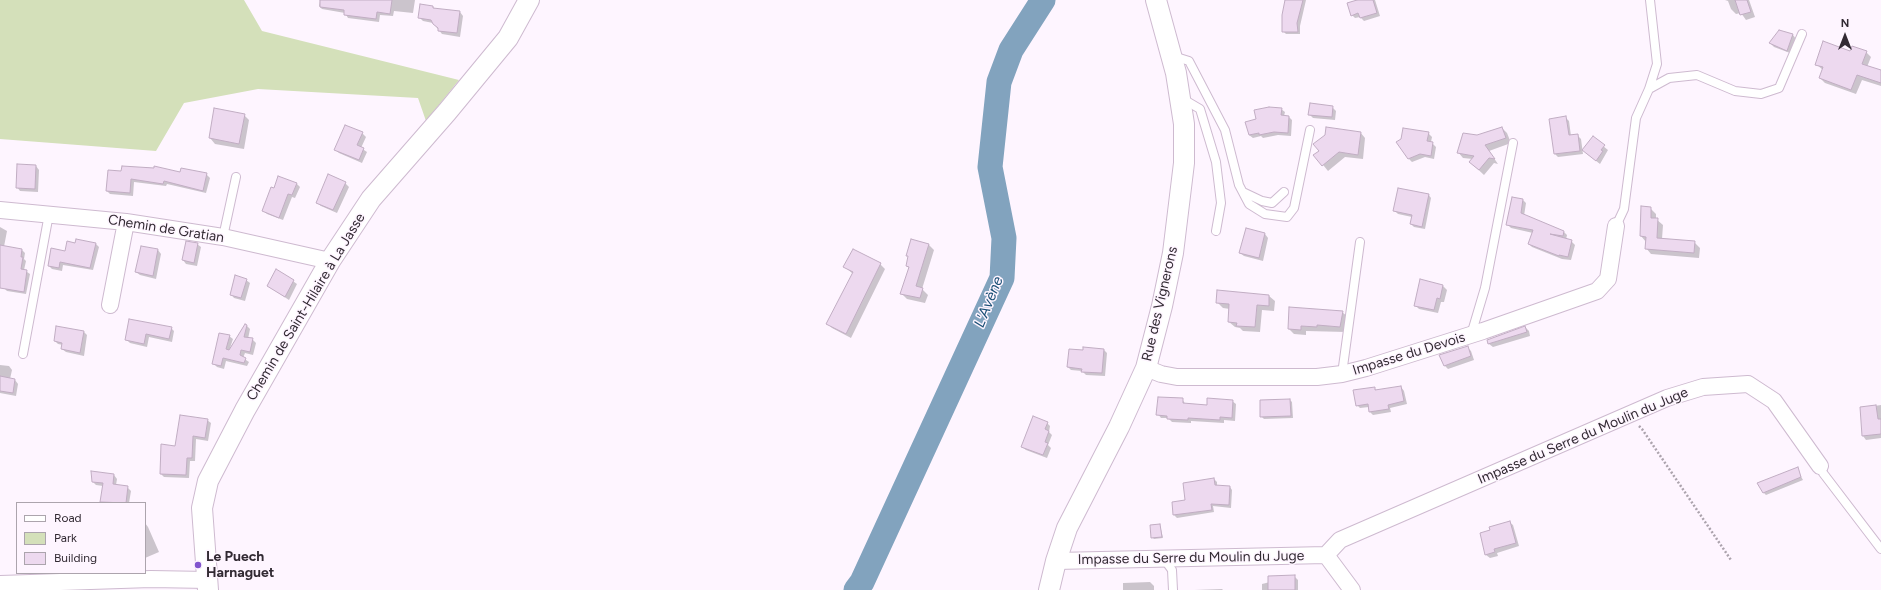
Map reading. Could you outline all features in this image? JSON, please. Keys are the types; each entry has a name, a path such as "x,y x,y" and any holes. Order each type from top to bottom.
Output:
{"street":[{"name":"Chemin de Saint-Hilaire à La Jasse","path":"208,585 202,508 208,481 245,410 330,261 371,199 447,112 508,38 529,0"},
{"name":"Rue des Vignerons","path":"1048,590 1067,528 1120,427 1146,368 1162,306 1173,253 1184,162 1184,124 1171,55 1156,0"},
{"name":"Chemin de Gratian","path":"0,210 126,222 223,237 330,261"},
{"path":"110,305 126,222"},
{"name":"Impasse du Devois","path":"1146,368 1161,374 1177,377 1317,377 1342,374 1471,335 1597,291 1608,279 1616,226"},
{"name":"Impasse du Serre du Moulin du Juge","path":"1056,561 1326,555 1340,540 1625,416 1668,398 1703,387 1748,384 1774,401 1820,466"},
{"path":"1326,555 1352,590"},
{"path":"0,584 208,585"}],"lane":[{"path":"1616,226 1624,209 1636,118 1649,89 1657,64 1650,0"},
{"path":"1649,89 1669,78 1697,75 1735,91 1761,94 1779,88 1802,34"},
{"path":"1171,55 1189,61 1225,130 1239,185 1248,204 1265,214 1287,217 1294,208 1310,130"},
{"path":"1180,97 1200,109 1216,162 1221,203 1216,231"},
{"path":"1471,335 1485,288 1513,143"},
{"path":"223,237 236,177"},
{"path":"1243,192 1262,201 1272,203 1284,192"},
{"path":"23,354 49,214"},
{"path":"1342,374 1360,242"},
{"path":"1820,466 1823,473 1881,549"},
{"path":"1164,558 1172,570 1173,590"}],"path":[{"path":"1625,416 1642,428 1731,560"}],"green space":[{"path":"0,0 244,0 262,31 459,80 426,121 418,98 258,89 184,103 156,151 0,139"}],"building":[{"path":"320,0 392,0 390,14 377,12 376,19 344,15 344,10 320,7"},
{"path":"1285,0 1303,0 1297,23 1298,32 1282,32 1282,15"},
{"path":"1357,0 1373,0 1377,13 1360,18 1358,13 1351,16 1347,3"},
{"path":"1735,0 1747,0 1751,12 1740,15"},
{"path":"420,4 433,6 433,8 460,11 457,33 438,31 438,28 431,20 418,18"},
{"path":"1779,30 1793,34 1787,51 1769,43"},
{"path":"1823,41 1850,51 1852,46 1867,51 1862,64 1881,70 1881,83 1857,75 1851,90 1819,78 1823,67 1815,65"},
{"path":"1310,103 1333,106 1332,117 1308,115"},
{"path":"1269,107 1282,108 1281,115 1289,116 1288,133 1274,132 1249,135 1245,122 1256,119 1254,110"},
{"path":"214,108 245,114 239,144 209,138"},
{"path":"1566,116 1569,135 1578,134 1580,151 1554,154 1549,119"},
{"path":"345,125 363,132 357,145 364,148 359,160 334,150"},
{"path":"1326,127 1361,132 1358,155 1339,152 1322,166 1313,155 1319,151 1313,144 1325,135"},
{"path":"1502,127 1506,138 1485,145 1495,159 1489,158 1479,170 1469,162 1474,156 1457,153 1463,133 1477,135"},
{"path":"1403,128 1429,132 1427,141 1433,142 1431,156 1420,154 1408,159 1396,142 1401,139"},
{"path":"1593,136 1605,145 1596,161 1582,150"},
{"path":"17,164 36,165 35,189 16,188"},
{"path":"122,166 154,168 154,166 180,172 181,168 207,173 203,191 164,181 163,184 131,179 130,193 106,191 108,170 121,171"},
{"path":"328,174 346,182 333,210 316,203"},
{"path":"278,176 297,183 292,195 288,194 279,218 262,211 271,187 274,188"},
{"path":"1398,188 1429,194 1422,227 1410,224 1412,215 1393,211"},
{"path":"1512,197 1523,199 1521,213 1564,231 1563,236 1550,234 1572,240 1568,257 1559,256 1528,244 1533,230 1506,225"},
{"path":"1641,206 1651,207 1651,218 1658,218 1657,238 1695,241 1694,253 1645,249 1646,237 1640,236"},
{"path":"1246,228 1265,233 1259,258 1239,253"},
{"path":"76,239 96,243 90,268 60,262 59,268 48,266 51,248 65,251 67,241 75,243"},
{"path":"911,239 929,244 916,286 923,288 920,298 900,294 909,267 906,266 908,256 906,256"},
{"path":"186,241 198,243 194,263 182,260"},
{"path":"0,245 22,249 21,257 23,257 21,269 27,270 24,292 0,288"},
{"path":"141,246 158,249 153,276 135,272"},
{"path":"853,249 881,263 846,334 826,324 853,272 843,267"},
{"path":"276,269 294,280 285,297 267,286"},
{"path":"235,275 247,279 241,298 230,295"},
{"path":"1420,279 1443,285 1440,299 1437,298 1434,310 1414,306"},
{"path":"1217,290 1269,295 1269,306 1257,305 1255,327 1236,326 1237,323 1228,322 1229,304 1216,303"},
{"path":"1289,307 1343,311 1340,327 1317,325 1317,327 1301,326 1301,330 1288,329"},
{"path":"129,319 172,327 169,339 146,334 144,344 125,340"},
{"path":"245,324 247,325 244,337 253,338 250,352 241,350 240,355 246,358 244,363 223,358 221,366 212,364 219,333 230,335 226,349 229,350"},
{"path":"56,326 84,331 80,353 61,349 62,343 54,341"},
{"path":"1525,326 1527,332 1488,344 1487,340"},
{"path":"1468,346 1471,356 1444,366 1439,355"},
{"path":"1083,347 1104,349 1102,373 1081,372 1082,369 1067,367 1069,349 1083,350"},
{"path":"0,376 15,379 13,393 0,391"},
{"path":"1401,386 1404,401 1388,405 1389,409 1369,412 1368,404 1356,406 1353,390 1375,387 1375,390"},
{"path":"1158,397 1183,398 1183,403 1207,405 1207,398 1233,400 1232,418 1220,417 1220,420 1188,418 1188,420 1167,419 1167,416 1156,415"},
{"path":"1290,399 1291,416 1260,417 1260,400"},
{"path":"1876,405 1878,419 1881,419 1881,434 1862,436 1860,407"},
{"path":"180,415 208,419 205,438 193,436 192,458 187,458 186,475 160,474 161,444 175,446"},
{"path":"1033,416 1048,422 1045,429 1049,431 1045,442 1048,443 1043,455 1021,447"},
{"path":"1798,467 1801,477 1763,493 1757,483"},
{"path":"91,471 114,474 113,484 128,486 126,502 100,502 103,483 92,482"},
{"path":"1214,478 1215,485 1230,486 1229,505 1211,504 1212,510 1173,515 1172,502 1185,500 1183,483"},
{"path":"1510,521 1516,543 1494,549 1495,552 1485,555 1480,533 1490,530 1489,527"},
{"path":"1160,524 1162,537 1151,538 1150,525"},
{"path":"1295,575 1295,590 1268,590 1268,576"}],"waterway":[{"name":"L'Avène","path":"856,590 862,582 1002,278 1004,238 990,167 999,82 1011,50 1043,0"}],"place":[{"name":"Le Puech Harnaguet","path":"198,565"}]}
